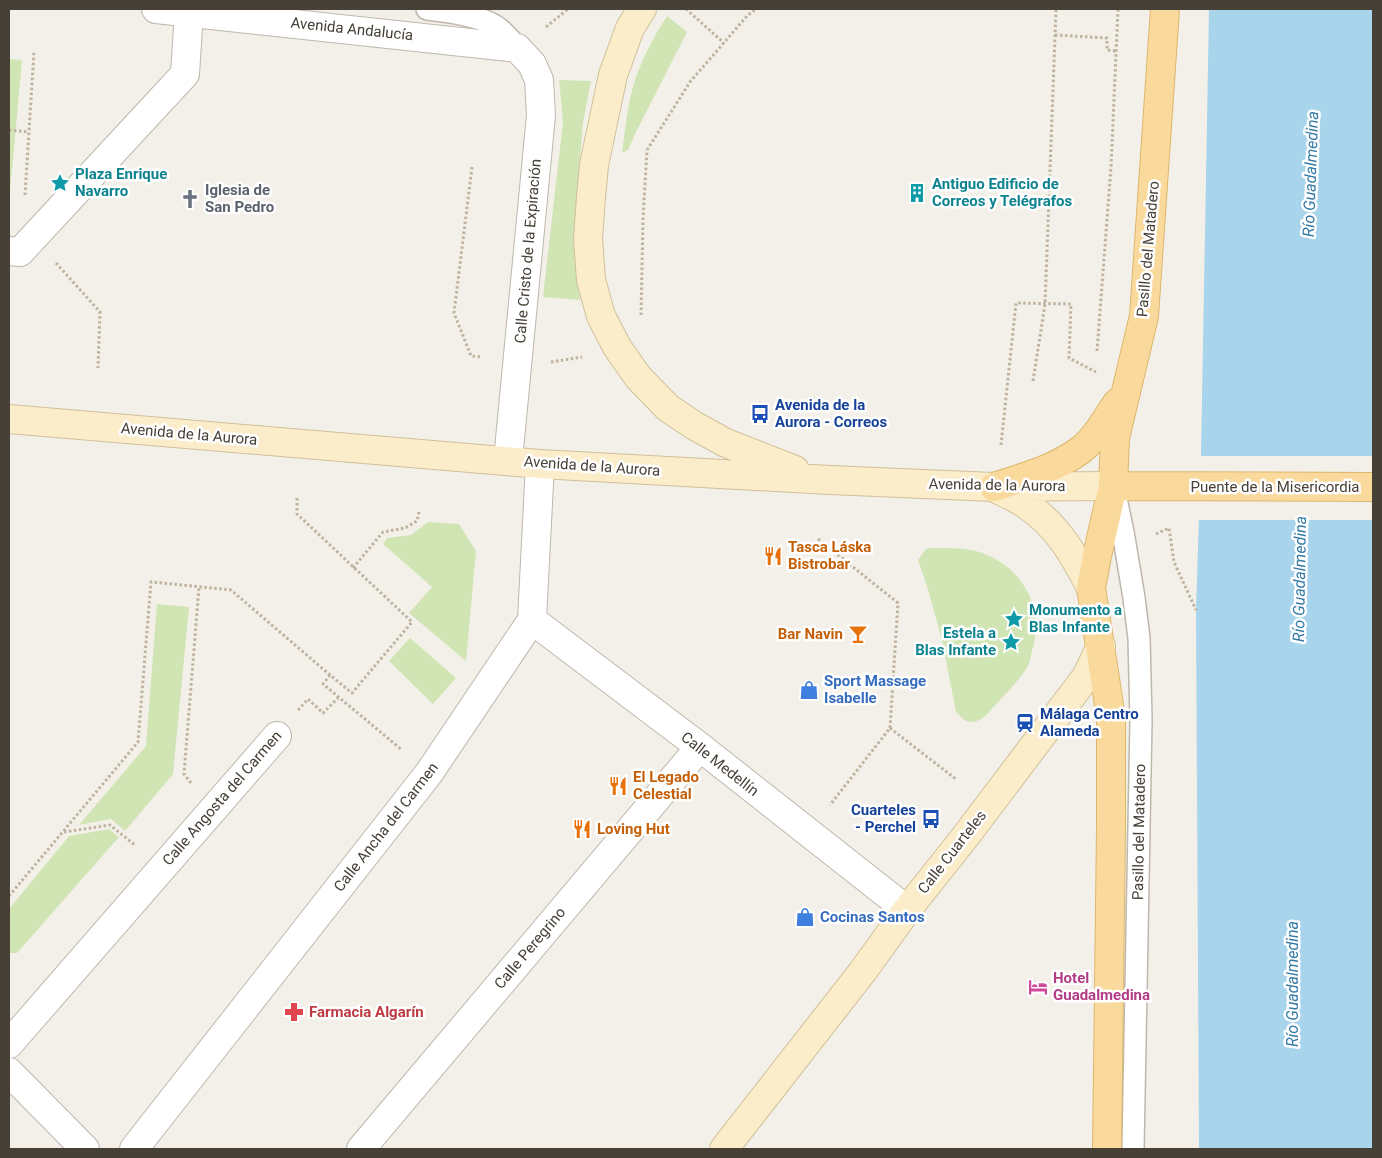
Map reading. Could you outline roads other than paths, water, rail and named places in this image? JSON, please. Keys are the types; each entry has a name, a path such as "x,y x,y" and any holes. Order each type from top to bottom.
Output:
{"main road":[{"path":"642,9 630,28 613,75 594,165 588,239 591,280 601,316 617,347 638,377 668,408 726,443 820,479"},
{"name":"Pasillo del Matadero","path":"1107,1149 1111,718 1092,588 1097,556 1114,486 1115,438 1144,316 1165,9"},
{"path":"994,487 1040,472 1082,448 1099,430 1127,387"},
{"name":"Avenida de la Aurora","path":"9,419 540,464 994,487 1177,486"},
{"name":"Puente de la Misericordia","path":"1177,486 1373,488"},
{"name":"Pasillo del Matadero","path":"994,487 1029,506 1051,525 1072,552 1092,588"},
{"name":"Calle Cuarteles","path":"724,1149 863,971 907,910 1086,677 1101,646"}],"street":[{"name":"Avenida Andalucía","path":"156,9 517,48"},
{"path":"15,251 185,74 189,12"},
{"name":"Calle Cristo de la Expiración","path":"508,460 541,115 538,80 532,64 517,48"},
{"path":"532,620 540,464"},
{"name":"Calle Medellín","path":"532,620 700,747 907,910"},
{"name":"Calle Ancha del Carmen","path":"134,1149 429,773 532,620"},
{"name":"Calle Angosta del Carmen","path":"9,1044 276,736"},
{"name":"Calle Peregrino","path":"361,1149 700,747"},
{"path":"9,1072 84,1149"}],"lane":[{"path":"427,9 480,19 498,27 517,48"},
{"name":"Pasillo del Matadero","path":"1114,486 1134,598 1139,638 1141,711 1134,1149"}],"water":[{"name":"Río Guadalmedina","path":"1209,9 1373,9 1373,1149 1199,1149 1196,610 1201,456"}],"place":[{"name":"Plaza Enrique Navarro","path":"60,183"},
{"name":"Antiguo Edificio de Correos y Telégrafos","path":"917,193"},
{"name":"Iglesia de San Pedro","path":"190,199"},
{"name":"Avenida de la Aurora - Correos","path":"760,414"},
{"name":"Tasca Láska Bistrobar","path":"773,556"},
{"name":"Monumento a Blas Infante","path":"1014,619"},
{"name":"Bar Navin","path":"858,634"},
{"name":"Estela a Blas Infante","path":"1011,642"},
{"name":"Sport Massage Isabelle","path":"809,690"},
{"name":"Málaga Centro Alameda","path":"1025,723"},
{"name":"El Legado Celestial","path":"618,786"},
{"name":"Cuarteles - Perchel","path":"931,819"},
{"name":"Loving Hut","path":"582,829"},
{"name":"Cocinas Santos","path":"805,917"},
{"name":"Hotel Guadalmedina","path":"1038,987"},
{"name":"Farmacia Algarín","path":"294,1012"}]}
